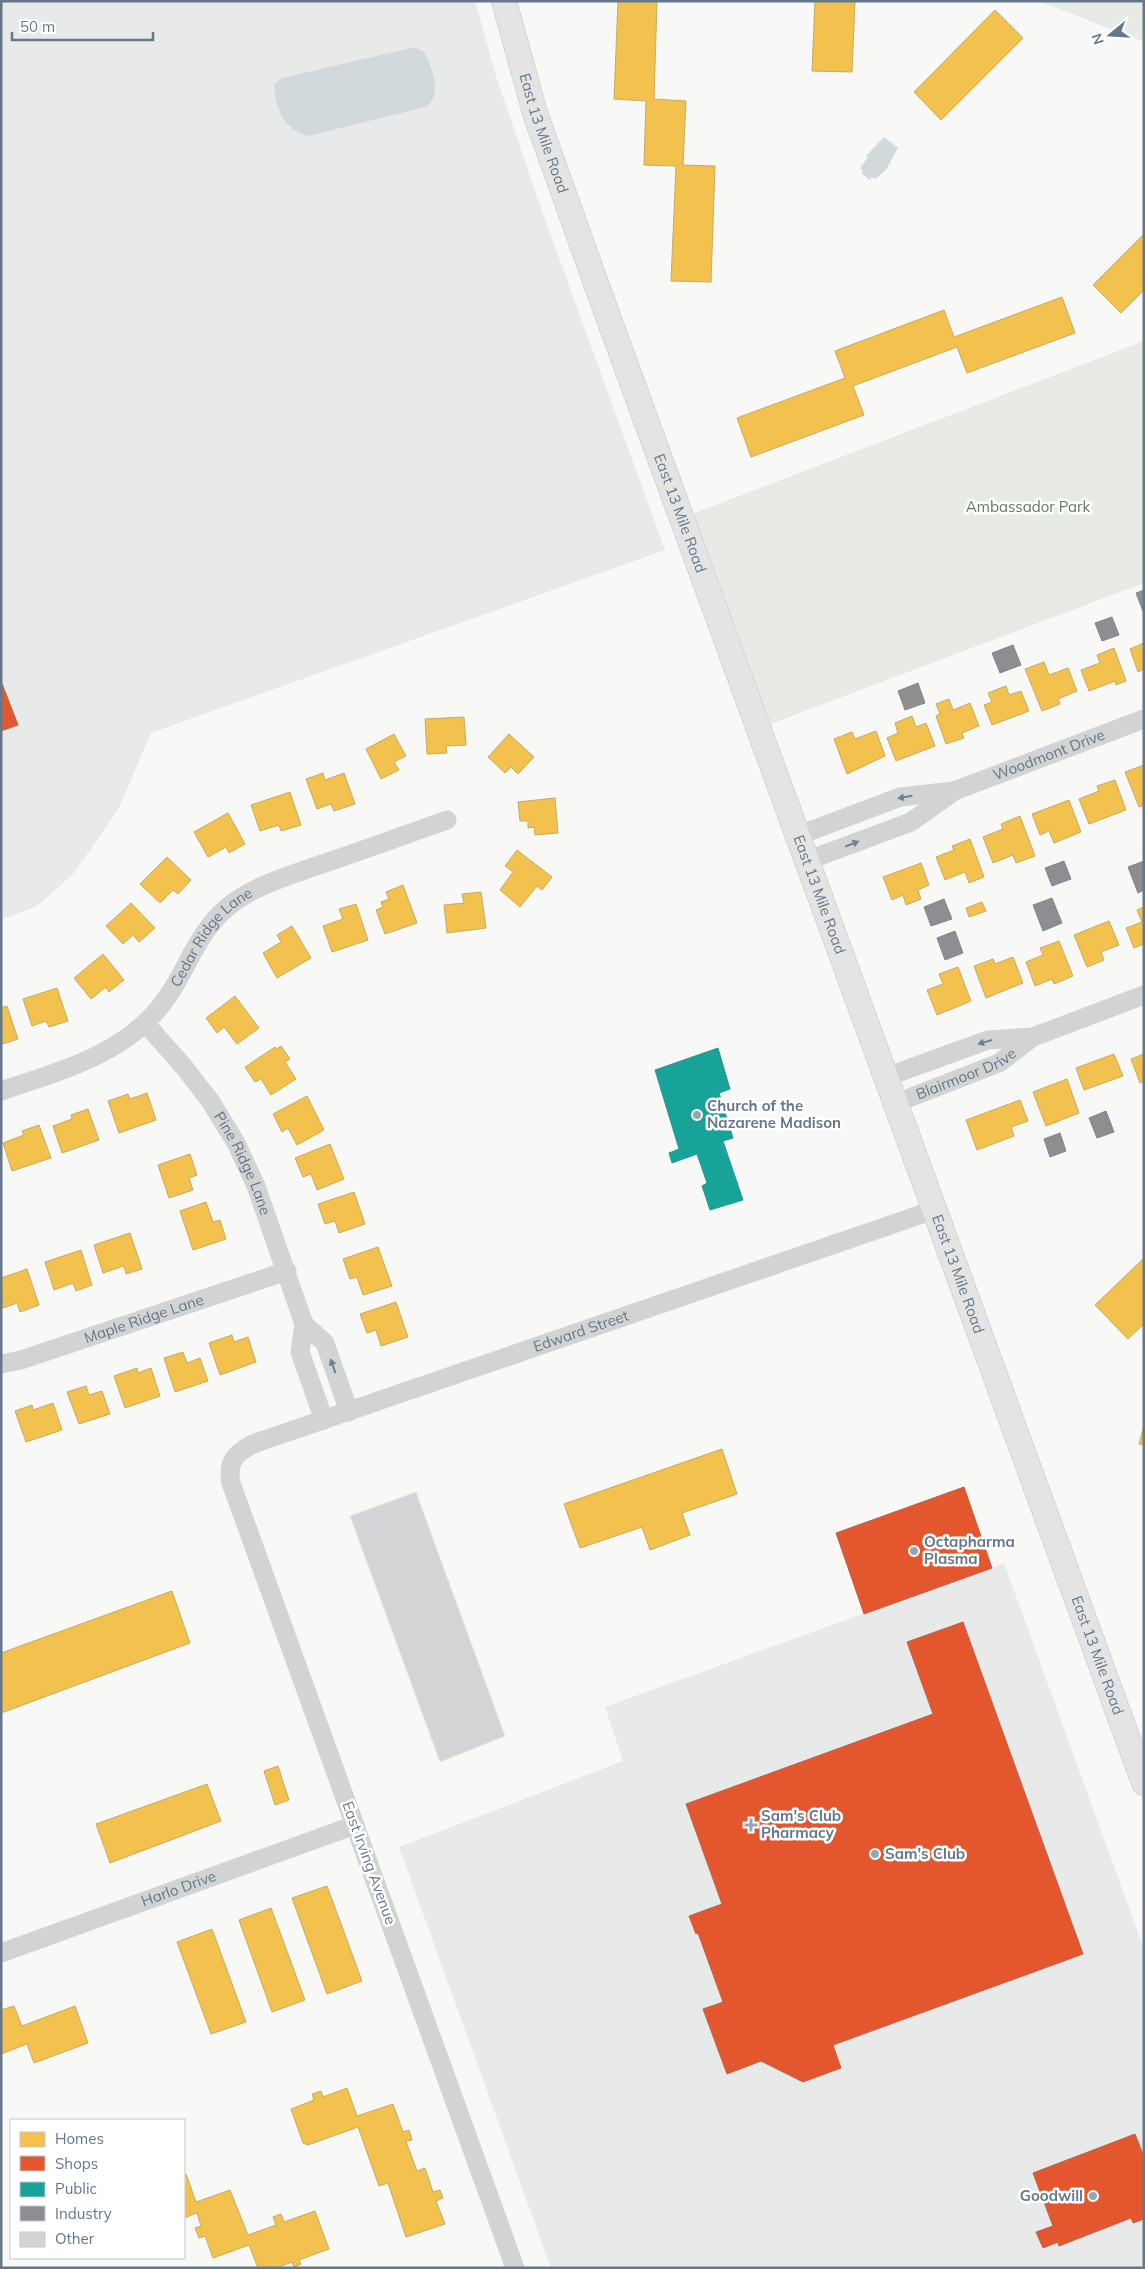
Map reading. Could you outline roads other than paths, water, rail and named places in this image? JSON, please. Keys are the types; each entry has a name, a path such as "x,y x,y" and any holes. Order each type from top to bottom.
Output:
{"main road":[{"name":"East 13 Mile Road","path":"504,1 535,114 1144,1784"}],"street":[{"name":"Woodmont Drive","path":"797,836 900,797 954,791 1144,719"},
{"name":"Woodmont Drive","path":"806,861 911,822 954,791"},
{"name":"Cedar Ridge Lane","path":"1,1091 96,1057 146,1024 168,996 208,926 230,905 246,894 286,877 447,820"},
{"name":"Blairmoor Drive","path":"886,1077 988,1040 1033,1036 1144,995"},
{"name":"Pine Ridge Lane","path":"146,1024 199,1085 224,1122 256,1186 304,1324 300,1352 324,1420"},
{"name":"Blairmoor Drive","path":"896,1103 999,1063 1033,1036"},
{"name":"Edward Street","path":"233,1458 236,1453 253,1444 934,1210"},
{"name":"Maple Ridge Lane","path":"1,1364 21,1360 287,1271"},
{"path":"304,1324 325,1343 349,1412"},
{"name":"East Irving Avenue","path":"233,1458 230,1468 231,1483 516,2268"},
{"name":"Harlo Drive","path":"1,1953 356,1825"}],"place":[{"name":"Church of the Nazarene Madison","path":"697,1115"},
{"name":"Octapharma Plasma","path":"914,1551"},
{"name":"Sam's Club Pharmacy","path":"751,1825"},
{"name":"Sam's Club","path":"875,1854"},
{"name":"Goodwill","path":"1093,2196"}],"park label":[{"name":"Ambassador Park","path":"1028,507"}]}
